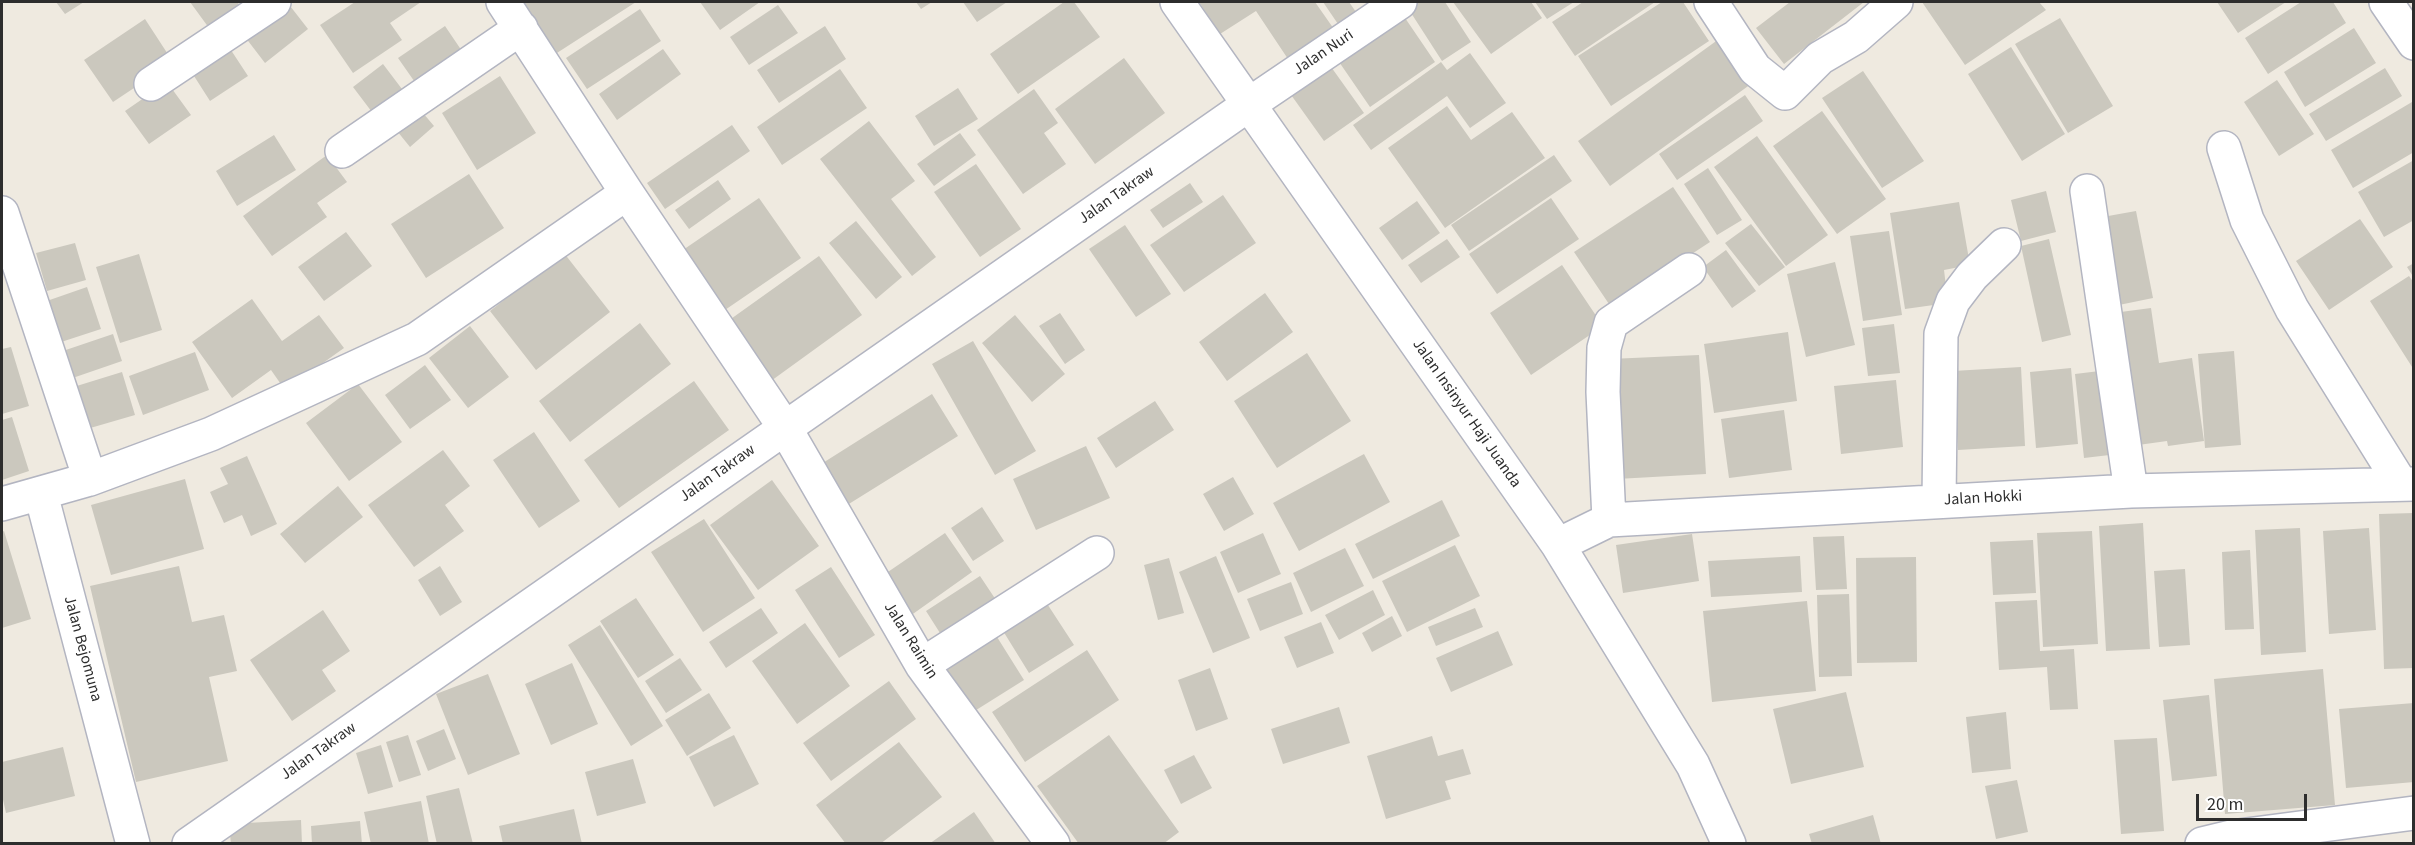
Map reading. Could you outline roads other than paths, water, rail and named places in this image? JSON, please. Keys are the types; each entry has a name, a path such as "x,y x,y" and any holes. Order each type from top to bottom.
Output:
{"street":[{"path":"150,84 274,2"},
{"name":"Jalan Raimin","path":"503,2 627,193 785,428 922,665 1053,843"},
{"name":"Jalan Insinyur Haji Juanda","path":"1177,2 1558,545 1693,765 1729,843"},
{"name":"Jalan Nuri","path":"1248,105 1400,2"},
{"path":"1711,2 1755,69 1785,93 1820,58 1856,36 1896,2"},
{"path":"2386,2 2414,43"},
{"path":"342,151 521,28"},
{"name":"Jalan Takraw","path":"189,843 1248,105"},
{"path":"2224,148 2247,220 2292,309 2407,484"},
{"path":"2087,191 2132,490"},
{"path":"2,504 90,479 211,434 417,339 627,193"},
{"path":"2,213 90,479"},
{"path":"1939,501 1941,334 1953,301 1972,276 2004,245"},
{"path":"1609,520 1603,392 1604,348 1611,323 1689,270"},
{"name":"Jalan Hokki","path":"1558,545 1609,520 2132,490 2407,484"},
{"name":"Jalan Bejomuna","path":"41,494 133,843"},
{"path":"922,665 1097,553"},
{"path":"2202,843 2344,833 2414,813"}]}
